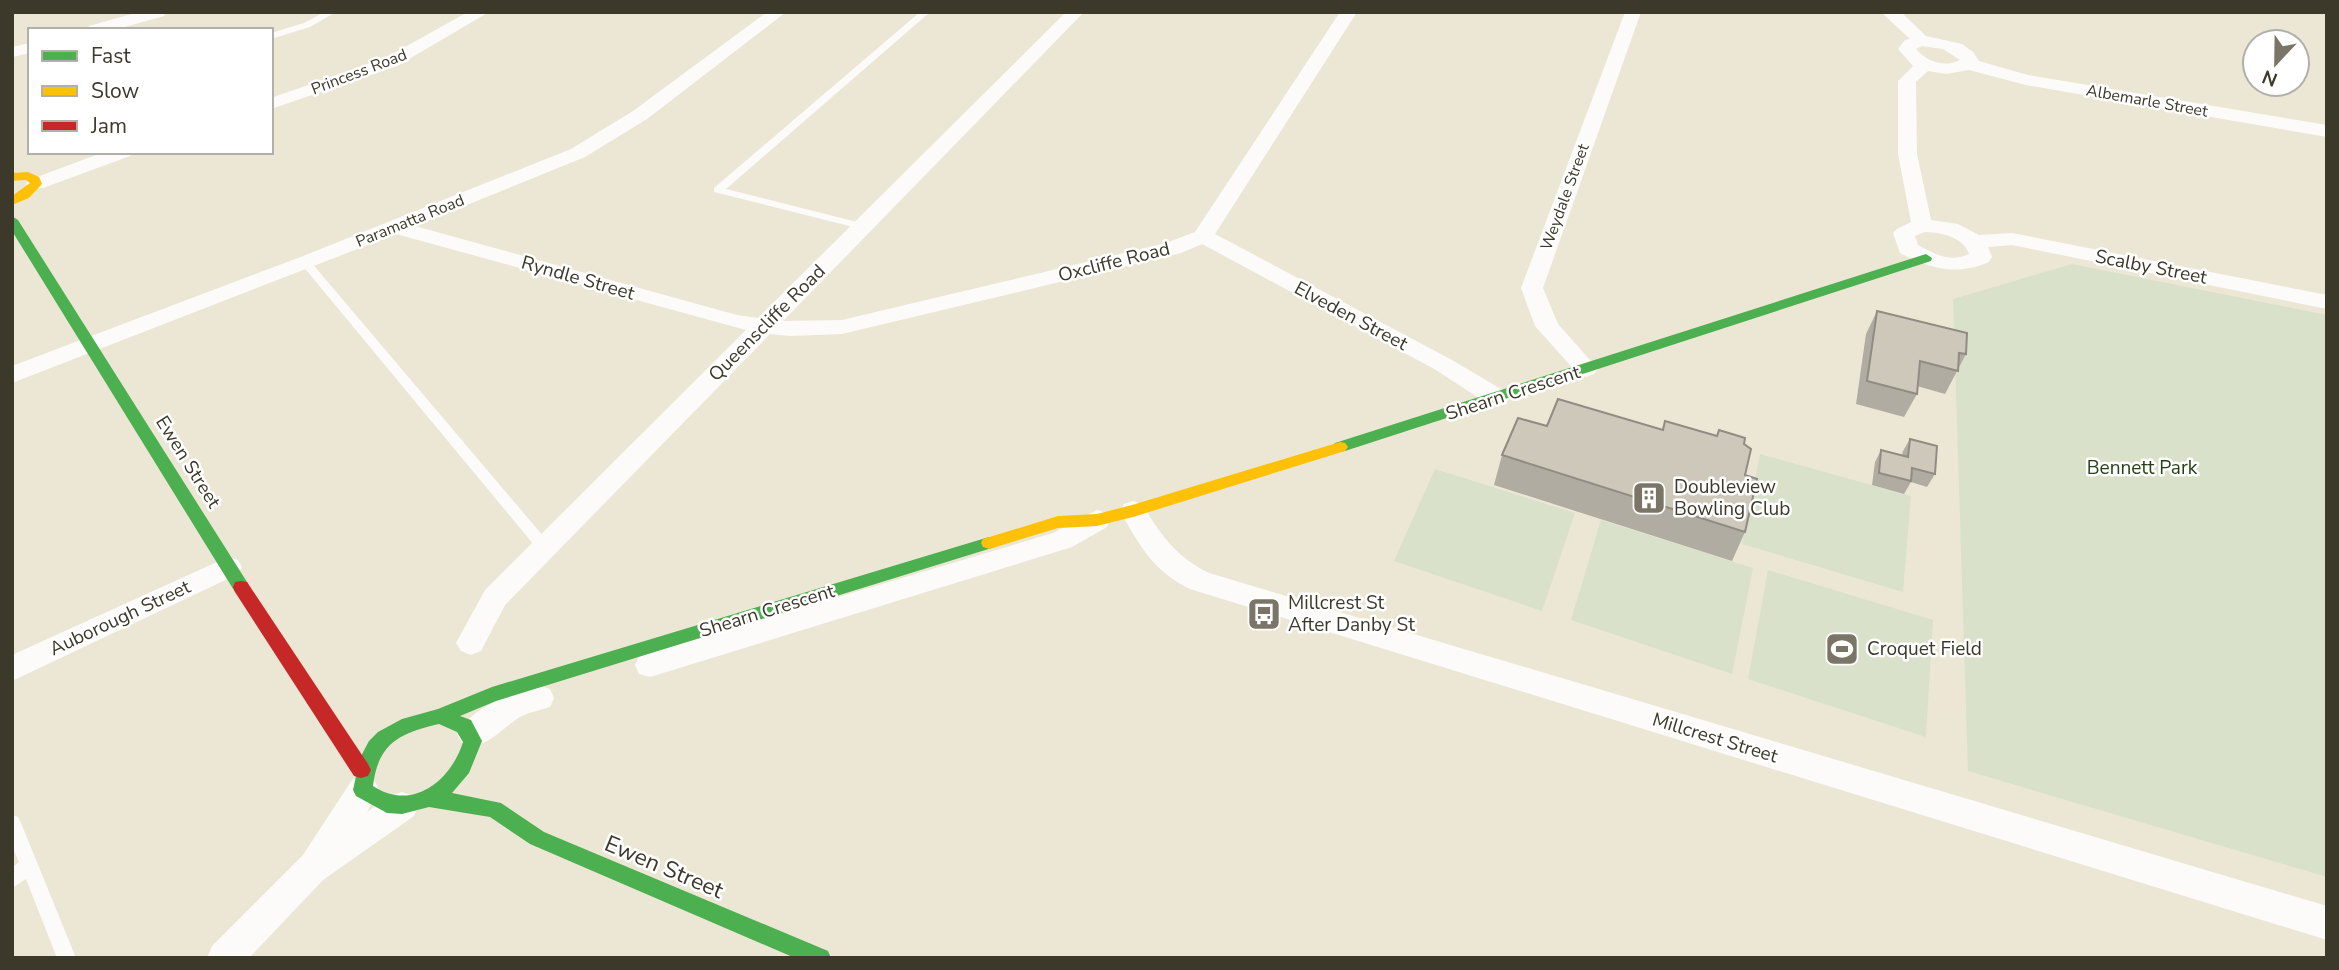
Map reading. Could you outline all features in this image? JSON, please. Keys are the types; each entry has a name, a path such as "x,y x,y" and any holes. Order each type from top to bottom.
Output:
{"main road":[{"name":"Ewen Street","path":"23,187 14,222 327,721 372,799 387,805 416,802 494,809"},
{"name":"Shearn Crescent","path":"440,716 492,695 1058,522 1097,520 1133,511 1497,398 1926,258"},
{"path":"362,780 367,755 395,729 413,720 440,716 465,724 473,734 475,776 455,781 416,802"},
{"path":"327,721 352,724"},
{"path":"375,727 395,729"},
{"name":"Ewen Street","path":"475,776 494,809 537,838 820,958"}],"street":[{"path":"101,28 158,12"},
{"name":"Princess Road","path":"273,103 391,62 481,12"},
{"name":"Paramatta Road","path":"12,375 555,164 594,144 640,115 778,12"},
{"name":"Queenscliffe Road","path":"471,643 495,598 1076,12"},
{"path":"1203,236 1349,12"},
{"name":"Weydale Street","path":"1586,369 1547,326 1532,288 1633,12"},
{"path":"1889,12 1902,20 1921,41 1911,44 1907,49 1909,55 1925,64 1908,81 1904,131 1913,197 1922,225 1904,233 1908,248 1933,262 1963,266 1981,257 1975,242"},
{"name":"Albemarle Street","path":"1921,41 1938,42 1963,51 1969,57 1968,64"},
{"name":"Albemarle Street","path":"1925,64 1948,69 1961,68 1968,64 2026,80 2327,131"},
{"path":"23,187 117,154"},
{"name":"Scalby Street","path":"1922,225 1951,229 1975,242 2012,239 2327,302"},
{"name":"Ryndle Street","path":"394,228 736,323 762,327"},
{"name":"Oxcliffe Road","path":"762,327 810,330 842,327 1173,248 1203,236"},
{"name":"Elveden Street","path":"1203,236 1444,365 1497,398"},
{"name":"Millcrest Street","path":"1133,511 1162,559 1179,572 1200,581 2327,923"},
{"name":"Shearn Crescent","path":"473,734 513,706 1062,540 1097,520"},
{"name":"Auborough Street","path":"12,669 228,567"},
{"path":"311,869 362,780"},
{"path":"225,958 311,869 416,802"}],"lane":[{"path":"273,35 307,25 332,12"},
{"path":"865,227 718,190 926,12"},
{"path":"306,263 544,547"},
{"path":"12,823 67,958"},
{"path":"12,880 29,865"}],"green space":[{"name":"Bennett Park","path":"2072,264 2327,315 2327,877 1968,771 1953,299"},
{"name":"Croquet Field","path":"1760,454 1911,496 1903,592 1742,544"},
{"path":"1435,469 1575,513 1542,611 1394,561"},
{"path":"1601,520 1753,568 1732,674 1571,620"},
{"name":"Croquet Field","path":"1768,570 1933,620 1926,737 1748,679"}],"building":[{"path":"1877,311 1967,333 1966,354 1959,353 1958,371 1920,361 1917,394 1867,381"},
{"path":"1558,399 1663,430 1665,421 1717,436 1719,430 1745,438 1744,444 1751,449 1745,475 1757,479 1745,532 1502,455 1518,418 1547,426"},
{"path":"1910,439 1937,446 1935,474 1912,468 1911,481 1879,473 1881,450 1908,457"}],"traffic: fast":[{"path":"12,220 241,587"},
{"path":"1340,447 1926,258"},
{"path":"440,716 492,695 989,543"},
{"path":"440,716 464,726 473,741 469,755 453,779 430,797 417,803 402,805 384,803 363,790 369,758 385,737 409,724 440,716"},
{"path":"429,798 494,809 537,838 820,958"}],"traffic: slow":[{"path":"12,177 28,176 35,180 36,184 25,195 12,201"},
{"path":"989,543 1058,522 1097,520 1133,511 1340,447"}],"traffic: jam":[{"path":"241,587 361,770"}],"place":[{"name":"Doubleview Bowling Club","path":"1649,498"},
{"name":"Millcrest St After Danby St","path":"1264,614"},
{"name":"Croquet Field","path":"1842,649"}]}
